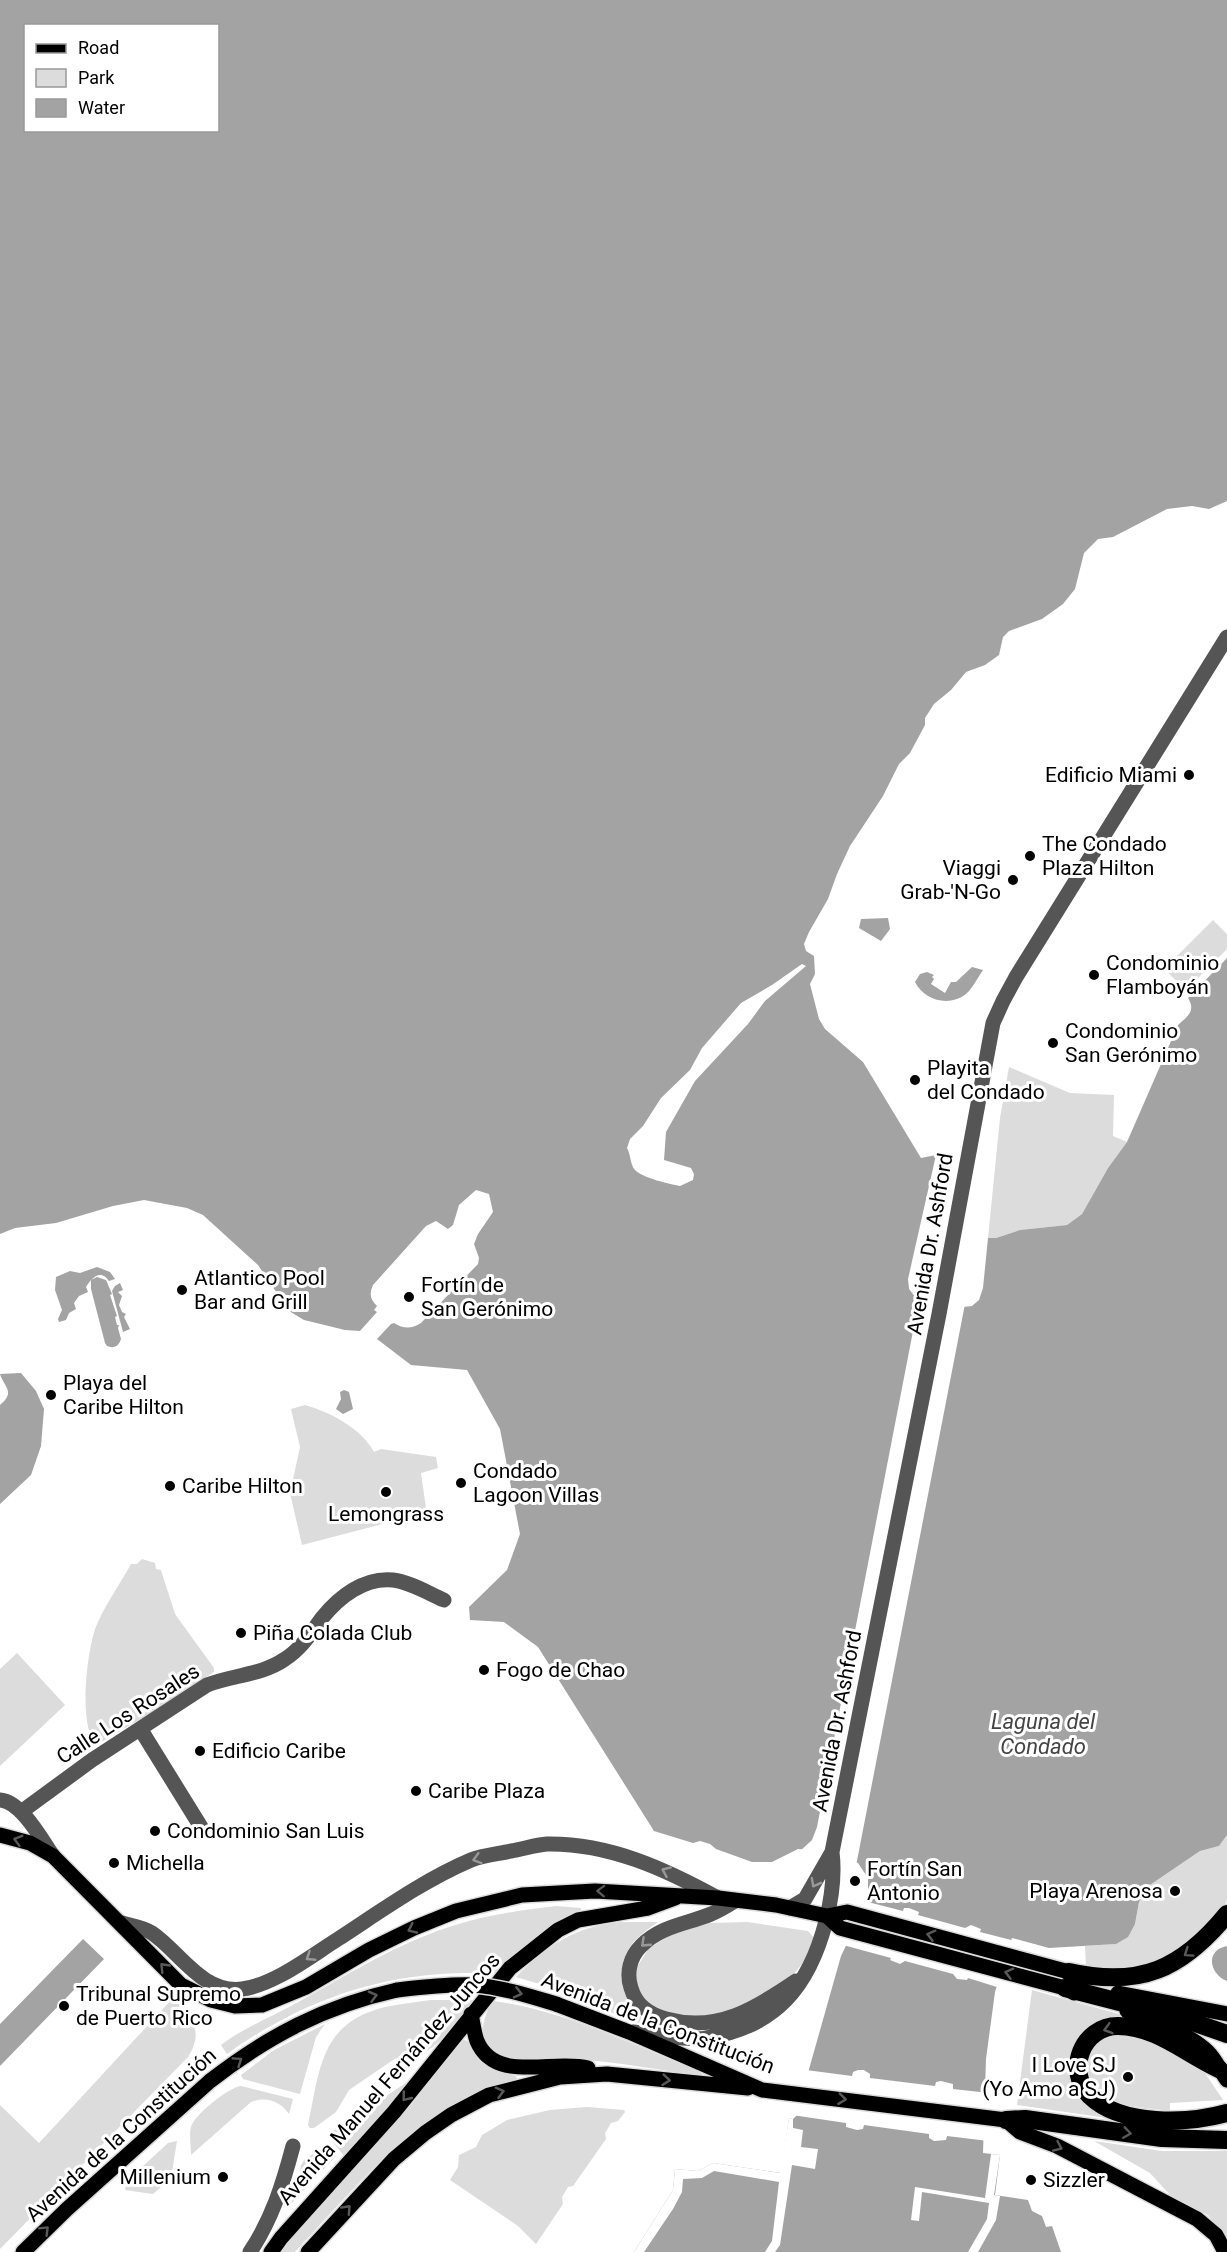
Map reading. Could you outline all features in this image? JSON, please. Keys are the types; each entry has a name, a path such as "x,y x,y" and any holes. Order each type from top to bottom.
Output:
{"highway":[{"path":"1067,1980 1151,1973 1173,1963 1195,1948 1227,1914"},
{"path":"1067,1980 1227,2034"},
{"path":"1223,2075 1160,2036 1120,2026 1108,2027 1088,2038 1077,2064 1081,2082 1088,2094 1098,2102 1119,2112 1143,2118 1186,2120 1210,2118 1227,2113"},
{"path":"1006,2120 1025,2119 1162,2138 1227,2140"},
{"path":"1195,2139 1227,2130"}],"main road":[{"path":"0,1835 30,1843 53,1856 181,1984 211,2001 235,2006 262,2005 306,1987 369,1950 456,1911 522,1896 595,1891 718,1899 790,1908 827,1916 847,1912 1083,1986 1227,2014"},
{"name":"Avenida Manuel Fernández Juncos","path":"271,2252 394,2112 510,1968 558,1930 578,1920 648,1908 681,1896"},
{"path":"827,1916 840,1928 1067,1980 1080,1997 1135,2013 1205,2049 1223,2075"},
{"name":"Avenida de la Constitución","path":"23,2252 67,2209 210,2081 231,2065 286,2029 349,2003 397,1990 436,1985 474,1985 507,1990 556,2004 629,2032 762,2090 1006,2120"},
{"path":"471,2014 476,2040 483,2053 492,2061 510,2066 532,2068 558,2065 583,2067 608,2074"},
{"path":"308,2252 394,2158 451,2115 489,2095 560,2077 608,2074 762,2090"},
{"path":"1006,2120 1020,2132 1057,2146 1197,2219 1216,2235 1225,2252"}],"street":[{"name":"Avenida Dr. Ashford","path":"629,2032 704,2039 753,2024 780,2007 795,1993 816,1953 827,1916 835,1872 832,1852 939,1314 990,1035 1003,1001 1227,637"},
{"name":"Calle Los Rosales","path":"21,1812 92,1760 207,1685 225,1678 268,1670 286,1659 300,1647 329,1609 350,1591 373,1581 393,1580 444,1600"},
{"path":"141,1730 201,1827"},
{"path":"0,1800 7,1800 21,1812 53,1856"},
{"path":"122,1923 152,1933 208,1982 240,1990 260,1984 293,1968 419,1887 473,1859 545,1844 588,1846 658,1867 718,1899"},
{"path":"790,1908 805,1899 832,1852"},
{"path":"735,1901 711,1914 667,1928 641,1946 632,1958 628,1979 639,2006 650,2014 678,2022 721,2021 767,2002 805,1975"},
{"path":"250,2252 264,2230 278,2198 293,2146"}],"green space":[{"path":"1213,920 1227,934 1227,949 1186,990 1164,969"},
{"path":"1009,1067 1070,1093 1114,1095 1113,1136 1127,1142 1108,1168 1082,1214 1067,1225 1020,1230 996,1238 988,1238 1000,1118"},
{"path":"305,1405 324,1412 353,1428 374,1452 381,1449 436,1457 438,1468 421,1473 426,1508 417,1515 302,1545 290,1493 300,1447 291,1409"},
{"path":"142,1559 155,1563 156,1569 161,1570 175,1614 214,1668 214,1672 158,1709 98,1744 94,1743 89,1733 86,1703 87,1670 92,1640 102,1613 131,1564 137,1564"},
{"path":"17,1653 65,1705 0,1766 0,1669"},
{"path":"1227,1835 1227,1900 1221,1910 1206,1925 1179,1948 1152,1962 1122,1968 1086,1968 1085,1946 1116,1944 1135,1924 1139,1902 1147,1887 1200,1851 1219,1846"},
{"path":"556,1906 581,1908 581,1910 499,1974 425,1975 356,1989 290,2016 258,2033 227,2054 221,2045 247,2028 410,1942 475,1920"},
{"path":"620,1922 658,1922 630,1947 624,1958 622,1969 624,1991 629,2001 643,2019 653,2025 652,2028 563,1991 516,1977 550,1947 563,1939 589,1928"},
{"path":"747,1922 808,1931 814,1938 803,1963 787,1982 740,2011 692,2018 663,2013 643,2001 635,1980 637,1967 649,1948 671,1935 709,1923"},
{"path":"1032,1990 1137,2019 1111,2019 1071,2071 1114,2119 1017,2105"},
{"path":"174,1997 190,2018 196,2032 193,2048 188,2057 0,2249 0,2105 39,2143"},
{"path":"431,2000 474,2000 437,2044 421,2054 398,2061 396,2058 349,2090 336,2112 314,2128 310,2128 308,2125 320,2067 335,2037 347,2024 364,2014 385,2007"},
{"path":"493,2001 547,2012 573,2021 702,2073 702,2076 590,2060 506,2058 495,2053 488,2046 483,2033 484,2020"},
{"path":"325,2024 316,2037 300,2094 243,2079 241,2075 274,2050"},
{"path":"1120,2033 1157,2043 1203,2070 1223,2100 1170,2103 1170,2111 1130,2105 1107,2097 1098,2090 1085,2065 1099,2037"},
{"path":"463,2039 471,2043 477,2057 488,2067 516,2076 517,2079 465,2098 427,2122 406,2138 368,2174 295,2252 280,2252 307,2217 412,2104"},
{"path":"412,2079 345,2157 327,2135"},
{"path":"241,2086 293,2099 289,2114 272,2101 251,2102 191,2155 191,2127 198,2116 221,2096"},
{"path":"587,2107 624,2110 625,2112 618,2121 611,2123 605,2133 606,2139 573,2186 568,2187 562,2197 563,2204 536,2244 518,2226 450,2180 458,2167 459,2155 476,2147 482,2135 507,2120 550,2110"},
{"path":"177,2141 171,2178 153,2194 125,2190 127,2181 168,2143"},
{"path":"1094,2141 1162,2151 1227,2151 1227,2240 1208,2215 1171,2196 1150,2173"},
{"path":"327,2145 336,2156 291,2204 304,2160"}],"water":[{"name":"Laguna del Condado","path":"0,0 1227,0 1227,501 1209,509 1192,506 1167,509 1113,537 1098,539 1084,553 1075,589 1063,604 1042,619 1009,631 1003,637 999,655 985,665 966,672 951,690 934,704 925,718 925,725 910,753 899,764 883,796 850,846 828,899 804,944 806,951 814,956 815,974 810,984 819,1019 825,1029 863,1062 921,1158 936,1155 908,1279 909,1289 916,1298 963,1307 972,1306 979,1300 983,1288 988,1238 996,1238 1020,1230 1067,1225 1082,1214 1108,1168 1127,1142 1178,1025 1190,1013 1191,1006 1188,998 1227,958 1227,1835 1219,1846 1200,1851 1147,1887 1139,1902 1135,1924 1128,1937 1116,1944 1049,1948 1012,1938 995,1992 986,2059 983,2153 1000,2155 995,2195 1028,2200 1032,2211 1042,2216 1046,2227 1052,2226 1061,2252 634,2252 673,2190 675,2169 698,2171 713,2163 781,2173 789,2118 793,2119 799,2113 802,2094 841,1956 868,1900 868,1878 858,1863 832,1852 798,1849 772,1862 752,1862 716,1849 710,1844 700,1841 693,1843 654,1831 538,1647 504,1622 470,1620 469,1607 507,1570 520,1534 500,1429 467,1370 411,1365 377,1339 391,1324 408,1328 421,1323 478,1264 479,1258 474,1244 493,1212 489,1194 476,1190 459,1205 453,1225 448,1229 436,1221 426,1226 373,1285 371,1296 377,1306 374,1310 377,1312 360,1331 345,1330 304,1320 289,1311 258,1265 203,1215 187,1208 144,1200 113,1206 56,1223 15,1228 0,1234","holes":["802,964 806,966 765,1001 748,1024 695,1081 666,1132 664,1160 691,1168 694,1174 693,1180 680,1186 636,1171 627,1148 630,1139 643,1126 661,1098 690,1070 702,1048 741,1003"]},
{"path":"888,918 890,929 881,941 859,928 861,919"},
{"path":"972,967 983,970 969,991 955,1000 932,998 925,994 915,982 920,974 927,972 934,975 931,984 945,993 951,982 956,982"},
{"path":"97,1267 110,1272 115,1279 109,1281 102,1275 93,1278 86,1287 88,1292 79,1296 74,1303 76,1309 69,1313 66,1320 59,1322 62,1310 55,1290 56,1277 70,1271 80,1273"},
{"path":"97,1277 106,1280 112,1294 110,1295 121,1339 114,1347 107,1346 105,1343 91,1289 91,1280"},
{"path":"120,1283 123,1290 118,1292 122,1296 119,1305 122,1312 126,1314 124,1317 130,1329 123,1332 112,1291"},
{"path":"21,1373 36,1391 44,1409 41,1446 31,1475 0,1504 0,1405 5,1400 8,1390 0,1374"},
{"path":"344,1390 349,1392 353,1409 343,1414 336,1409 341,1399 340,1392"},
{"path":"83,1939 104,1959 0,2066 0,2024"},
{"path":"1227,1946 1227,1981 1216,1973 1212,1962 1215,1952"}],"pier":[{"path":"920,1295 965,1304 856,1866 831,1855 799,1852 812,1840 817,1827"},
{"path":"864,1901 903,1911 904,1908 909,1908 919,1912 918,1915 965,1928 971,1925 981,1929 980,1932 1035,1946 1014,1941 1000,1988 968,1978 967,1980 957,1979 953,1974 905,1961 900,1964 890,1960 891,1958 843,1945"},
{"path":"806,2070 852,2076 853,2072 864,2070 870,2074 870,2078 935,2086 936,2082 941,2081 953,2084 953,2089 989,2093 988,2141 947,2136 946,2140 934,2141 929,2138 929,2134 864,2125 863,2129 857,2130 846,2127 846,2123 792,2115 796,2111"},
{"path":"789,2118 793,2119 793,2128 803,2130 801,2147 818,2149 815,2169 792,2165 780,2245 775,2252 765,2252 772,2241 779,2182 714,2171 702,2178 683,2179 682,2192 673,2209 644,2252 634,2252 673,2190 675,2169 698,2171 713,2163 780,2173"},
{"path":"991,2154 1000,2155 994,2195 1000,2196 996,2220 978,2252 968,2252 987,2219 989,2203 922,2192 919,2221 911,2220 915,2187 985,2198"}],"place":[{"name":"Edificio Miami","path":"1189,775"},
{"name":"The Condado Plaza Hilton","path":"1030,856"},
{"name":"Viaggi Grab-'N-Go","path":"1013,880"},
{"name":"Condominio Flamboyán","path":"1094,975"},
{"name":"Condominio San Gerónimo","path":"1053,1043"},
{"name":"Playita del Condado","path":"915,1080"},
{"name":"Atlantico Pool Bar and Grill","path":"182,1290"},
{"name":"Fortín de San Gerónimo","path":"409,1297"},
{"name":"Playa del Caribe Hilton","path":"51,1395"},
{"name":"Condado Lagoon Villas","path":"461,1483"},
{"name":"Caribe Hilton","path":"170,1486"},
{"name":"Lemongrass","path":"386,1492"},
{"name":"Piña Colada Club","path":"241,1633"},
{"name":"Fogo de Chao","path":"484,1670"},
{"name":"Edificio Caribe","path":"200,1751"},
{"name":"Caribe Plaza","path":"416,1791"},
{"name":"Condominio San Luis","path":"155,1831"},
{"name":"Michella","path":"114,1863"},
{"name":"Fortín San Antonio","path":"855,1881"},
{"name":"Playa Arenosa","path":"1175,1891"},
{"name":"Tribunal Supremo de Puerto Rico","path":"64,2006"},
{"name":"I Love SJ (Yo Amo a SJ)","path":"1128,2077"},
{"name":"Millenium","path":"223,2177"},
{"name":"Sizzler","path":"1031,2180"}]}
